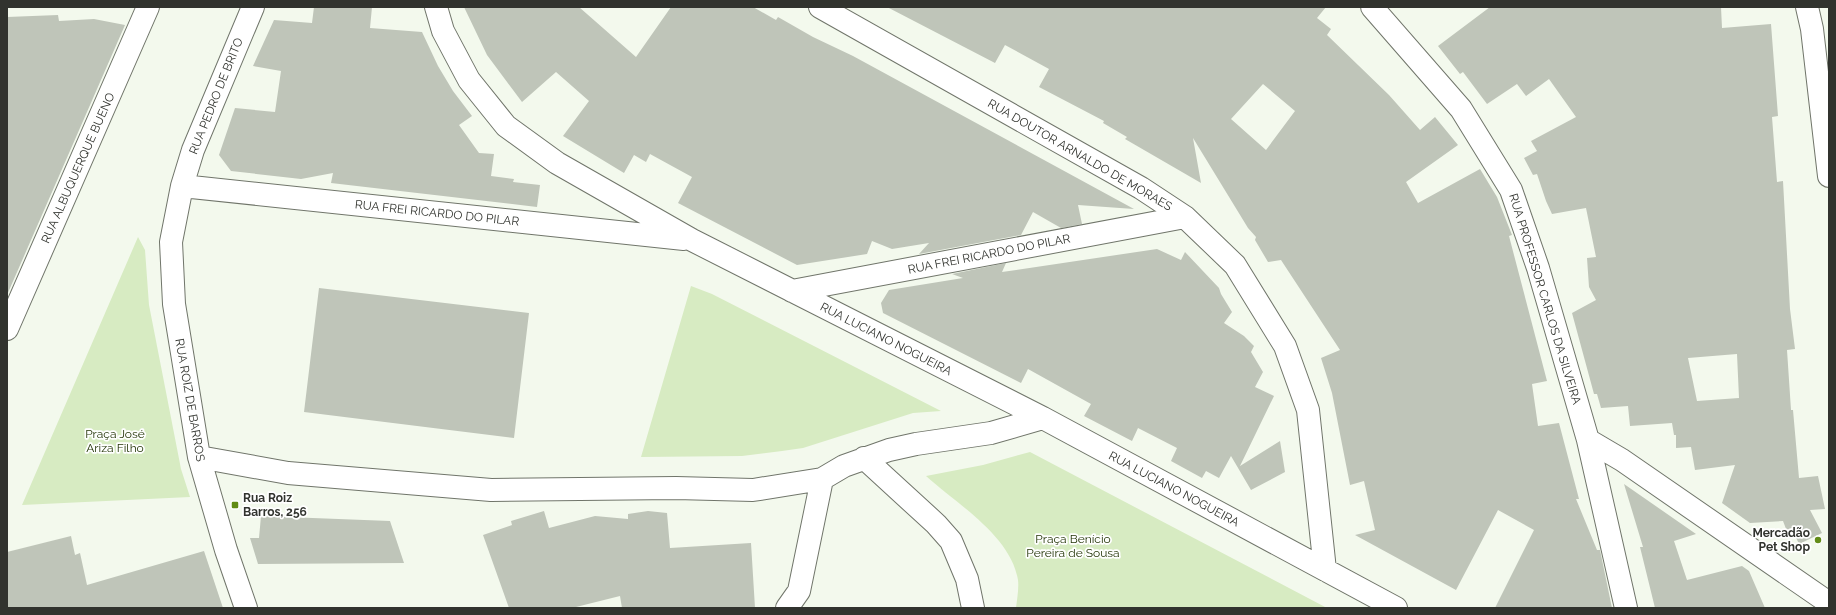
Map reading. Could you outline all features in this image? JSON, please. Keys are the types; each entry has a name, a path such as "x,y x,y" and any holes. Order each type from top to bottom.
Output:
{"street":[{"name":"RUA ALBUQUERQUE BUENO","path":"7,328 148,7"},
{"name":"RUA PEDRO DE BRITO","path":"182,186 193,150 253,7"},
{"name":"RUA LUCIANO NOGUEIRA","path":"436,7 444,31 469,80 506,126 557,163 692,240 1043,418 1396,608"},
{"name":"RUA DOUTOR ARNALDO DE MORAES","path":"820,7 1141,188 1185,217 1235,265 1285,346 1308,410 1325,570"},
{"name":"RUA PROFESSOR CARLOS DA SILVEIRA","path":"1372,7 1461,109 1512,190 1538,268 1588,440 1626,608"},
{"path":"1807,7 1812,29 1827,139 1829,176"},
{"path":"1812,29 1813,7"},
{"name":"RUA FREI RICARDO DO PILAR","path":"182,186 692,240"},
{"name":"RUA ROIZ DE BARROS","path":"182,186 172,242 174,304 199,457 226,550 246,608"},
{"name":"RUA FREI RICARDO DO PILAR","path":"792,291 1185,217"},
{"path":"199,457 288,473 491,490 676,488 753,490 822,479 844,466 864,458 916,444 992,433 1043,418"},
{"path":"1588,440 1622,460 1829,603"},
{"path":"864,458 936,524 951,541 967,579 973,608"},
{"path":"787,608 799,591 822,479"}],"green space":[{"name":"Praça José Ariza Filho","path":"138,237 145,250 149,305 181,469 190,497 22,505"},
{"path":"691,286 712,294 941,411 913,413 803,448 742,456 641,457"},
{"name":"Praça Benício Pereira de Sousa","path":"1030,452 1327,608 1016,608 1018,580 1013,564 1005,549 981,522 926,476 983,465"}],"building":[{"path":"314,7 372,7 370,28 422,32 438,66 453,91 472,116 459,125 479,153 494,154 491,176 514,179 513,182 540,185 537,207 331,183 333,173 301,179 231,171 219,155 235,108 275,112 281,71 253,66 274,20 312,23"},
{"path":"464,7 579,7 636,57 671,7 753,7 776,20 778,17 813,37 853,56 1134,209 1078,205 1082,224 1061,228 1033,212 1021,235 919,254 929,243 892,249 872,241 867,254 797,265 678,203 692,177 650,154 646,162 634,155 624,173 563,136 589,101 556,72 522,102 487,55"},
{"path":"887,7 1326,7 1317,18 1331,29 1327,35 1389,95 1420,130 1435,117 1458,145 1406,182 1418,203 1480,169 1497,197 1512,235 1509,236 1547,381 1532,384 1538,426 1559,423 1579,499 1576,499 1597,550 1600,550 1612,608 1495,608 1534,530 1498,510 1456,590 1355,535 1375,530 1364,481 1350,485 1332,393 1321,358 1340,350 1281,260 1268,262 1255,240 1256,237 1248,228 1193,138 1201,183 1125,139 1127,137 1103,123 1104,121 1039,87 1049,69 1005,45 995,63","holes":["1263,84 1295,111 1266,150 1231,119"]},
{"path":"1490,7 1721,7 1722,28 1771,24 1778,116 1772,117 1777,182 1783,181 1790,309 1795,349 1787,350 1791,410 1793,410 1799,478 1818,476 1825,509 1810,510 1822,533 1799,544 1793,531 1788,534 1783,521 1750,523 1722,503 1735,465 1695,470 1691,447 1676,448 1676,435 1674,435 1672,423 1630,426 1628,406 1601,408 1597,394 1594,394 1572,313 1596,300 1589,287 1587,258 1596,257 1586,208 1552,214 1537,174 1533,175 1524,158 1537,151 1531,141 1576,117 1549,79 1526,96 1517,84 1487,104 1463,72 1460,74 1438,46","holes":["1737,354 1739,398 1697,401 1688,358"]},
{"path":"58,15 59,21 94,19 125,25 7,295 7,17"},
{"path":"1157,249 1181,260 1185,252 1219,288 1232,312 1224,323 1244,336 1254,346 1251,352 1263,372 1255,387 1274,396 1240,466 1280,441 1285,472 1251,490 1231,456 1219,478 1206,471 1202,478 1171,461 1177,448 1138,428 1132,441 1084,416 1091,404 1028,369 1021,383 883,313 881,303 889,290 963,278 952,274 1006,263 1002,272"},
{"path":"319,288 529,313 514,438 304,412"},
{"path":"1624,484 1696,534 1674,541 1687,580 1742,566 1749,571 1765,608 1655,608 1640,547 1643,547"},
{"path":"544,511 549,528 595,516 628,519 628,514 648,511 667,513 670,548 751,543 755,608 622,608 620,596 572,608 509,608 483,535 512,525 511,521"},
{"path":"261,516 390,521 404,563 258,564 250,538 259,538"},
{"path":"71,536 75,555 80,553 87,585 204,551 223,608 7,608 7,552"}],"place":[{"name":"Rua Roiz Barros, 256","path":"235,505"},
{"name":"Mercadão Pet Shop","path":"1818,540"}]}
